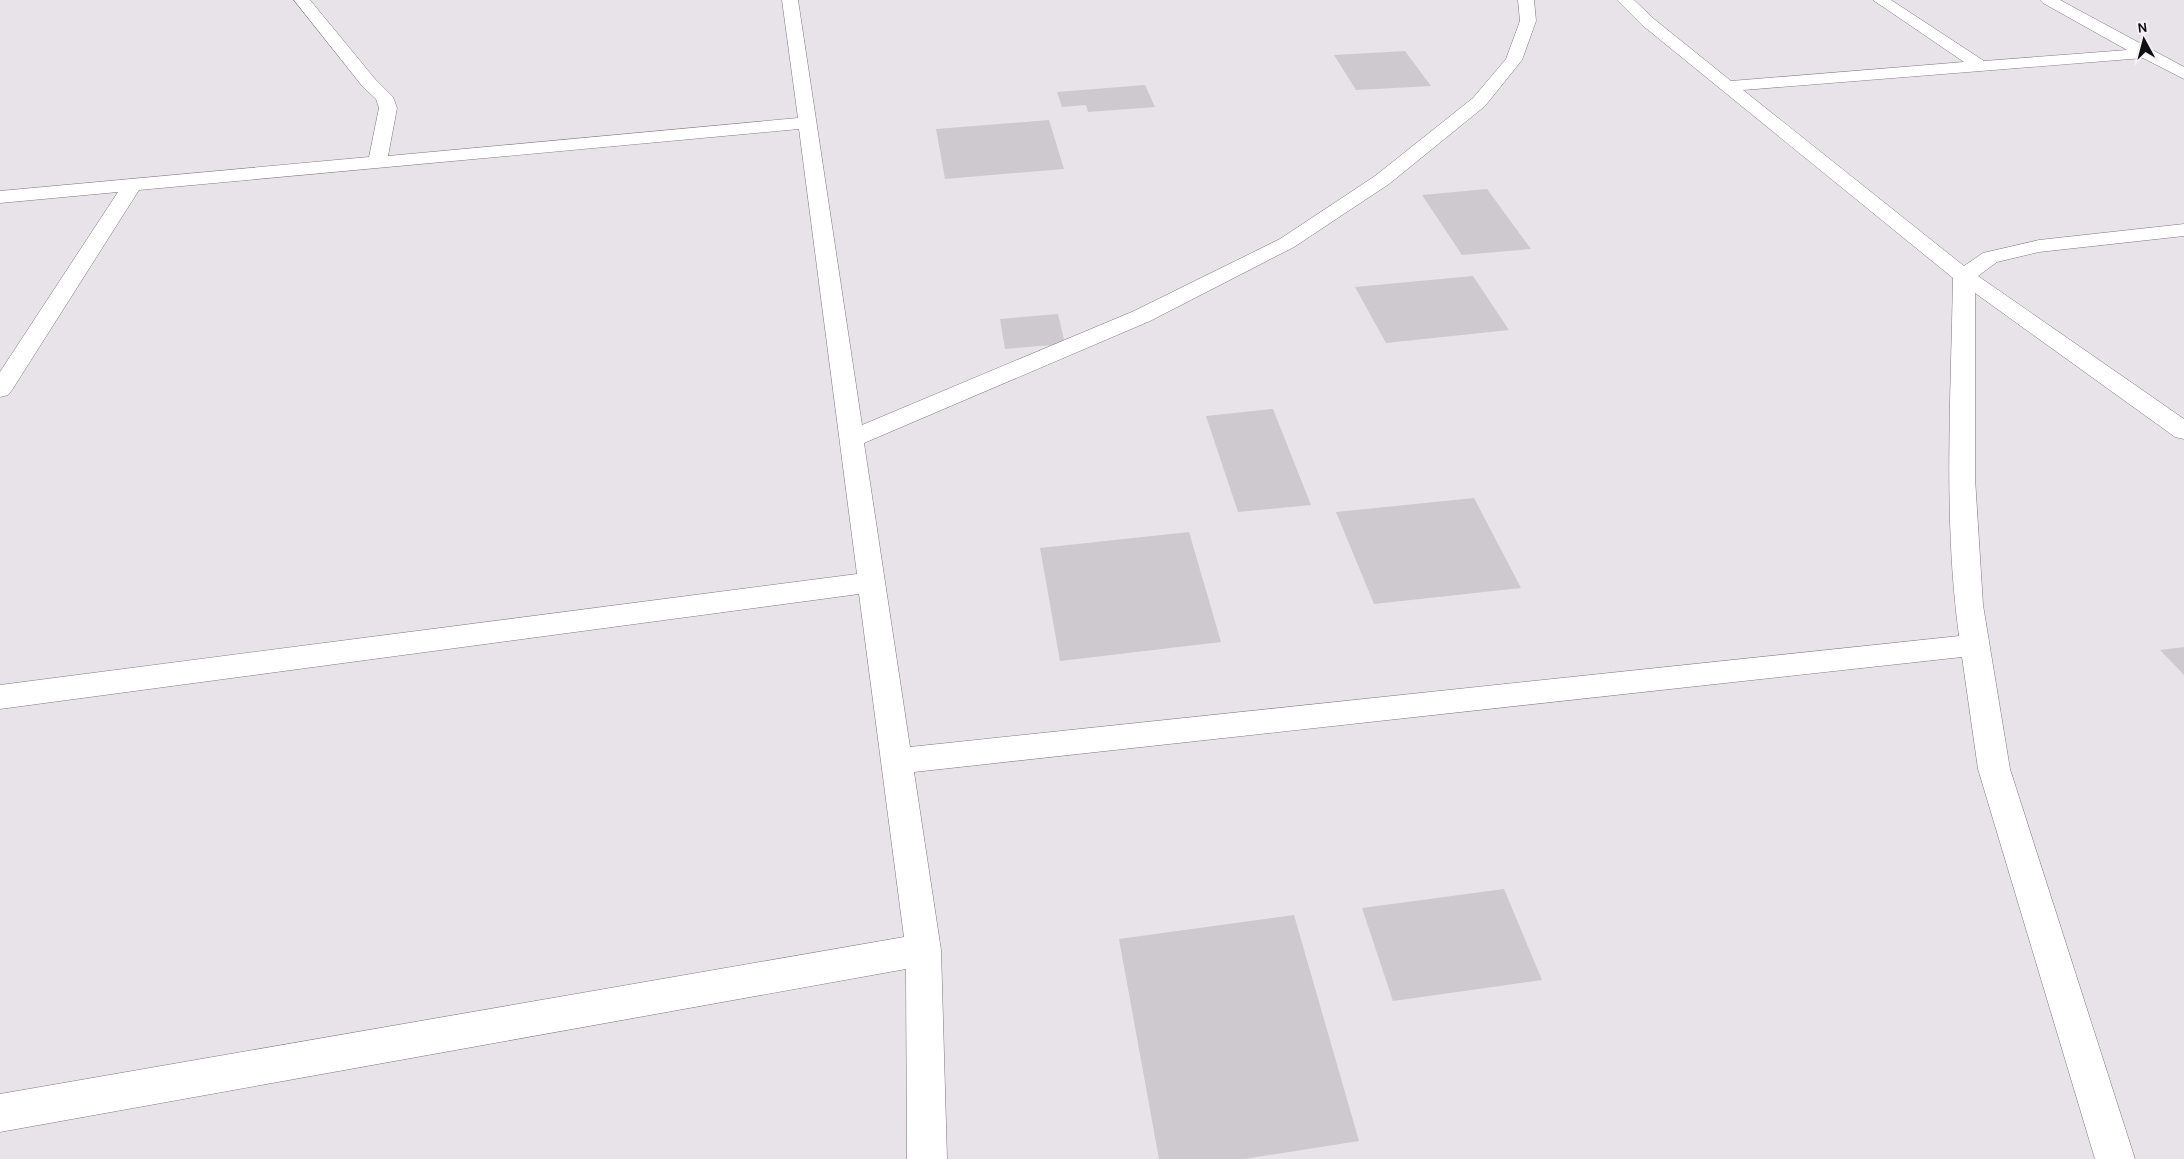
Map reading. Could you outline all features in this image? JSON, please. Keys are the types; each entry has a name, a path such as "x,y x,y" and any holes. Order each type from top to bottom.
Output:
{"street":[{"path":"302,0 369,83 384,97 388,108 378,162"},
{"path":"790,0 923,950 926,1159"},
{"path":"851,439 1142,316 1287,243 1382,180 1479,102 1514,60 1528,21 1526,0"},
{"path":"1625,0 1648,22 1964,276 2184,431"},
{"path":"1881,0 1981,66"},
{"path":"2048,0 2148,53 2176,63 2184,74"},
{"path":"1728,86 2148,53"},
{"path":"0,197 807,123"},
{"path":"0,390 133,184"},
{"path":"1964,276 1990,257 2039,246 2184,230"},
{"path":"1964,276 1962,478 1969,605 1994,769 2115,1159"},
{"path":"0,697 871,582"},
{"path":"896,761 1975,644"},
{"path":"0,1113 923,950"}],"building":[{"path":"1405,51 1431,86 1356,90 1334,55"},
{"path":"1145,85 1155,107 1088,112 1086,105 1062,107 1057,92"},
{"path":"1049,120 1064,169 945,179 936,129"},
{"path":"1487,189 1531,249 1462,255 1422,195"},
{"path":"1473,276 1509,330 1386,343 1355,287"},
{"path":"1058,314 1065,344 1005,349 1000,319"},
{"path":"1273,409 1311,505 1238,512 1206,416"},
{"path":"1474,498 1521,588 1374,604 1336,512"},
{"path":"1189,532 1221,642 1060,661 1040,548"},
{"path":"2184,647 2184,675 2160,650"},
{"path":"1504,889 1542,980 1393,1001 1362,908"},
{"path":"1294,915 1359,1141 1244,1159 1159,1159 1119,939"}]}
